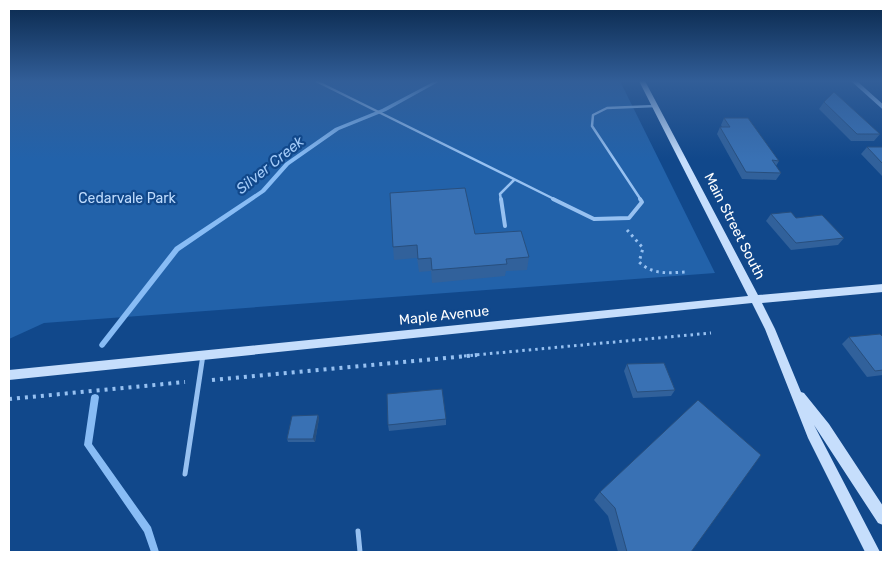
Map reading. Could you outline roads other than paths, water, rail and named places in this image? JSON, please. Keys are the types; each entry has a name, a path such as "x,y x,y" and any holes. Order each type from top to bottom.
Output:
{"main road":[{"name":"Main Street South","path":"656,107 755,299 770,330 812,434 873,552"},
{"name":"Maple Avenue","path":"9,374 755,299 883,288"},
{"name":"Main Street South","path":"793,388 825,428 883,518"}],"lane":[{"path":"370,108 594,219 617,219 629,218 642,202 592,126 593,114 607,108 627,107"},
{"path":"505,226 500,194 514,180"},
{"path":"185,474 203,355"},
{"path":"358,531 360,552"}],"waterway":[{"name":"Silver Creek","path":"102,345 177,249 263,191 287,164 337,129 389,107"},
{"name":"Silver Creek","path":"95,397 88,445 148,530 155,552"}],"park label":[{"name":"Cedarvale Park","path":"127,198"}]}
